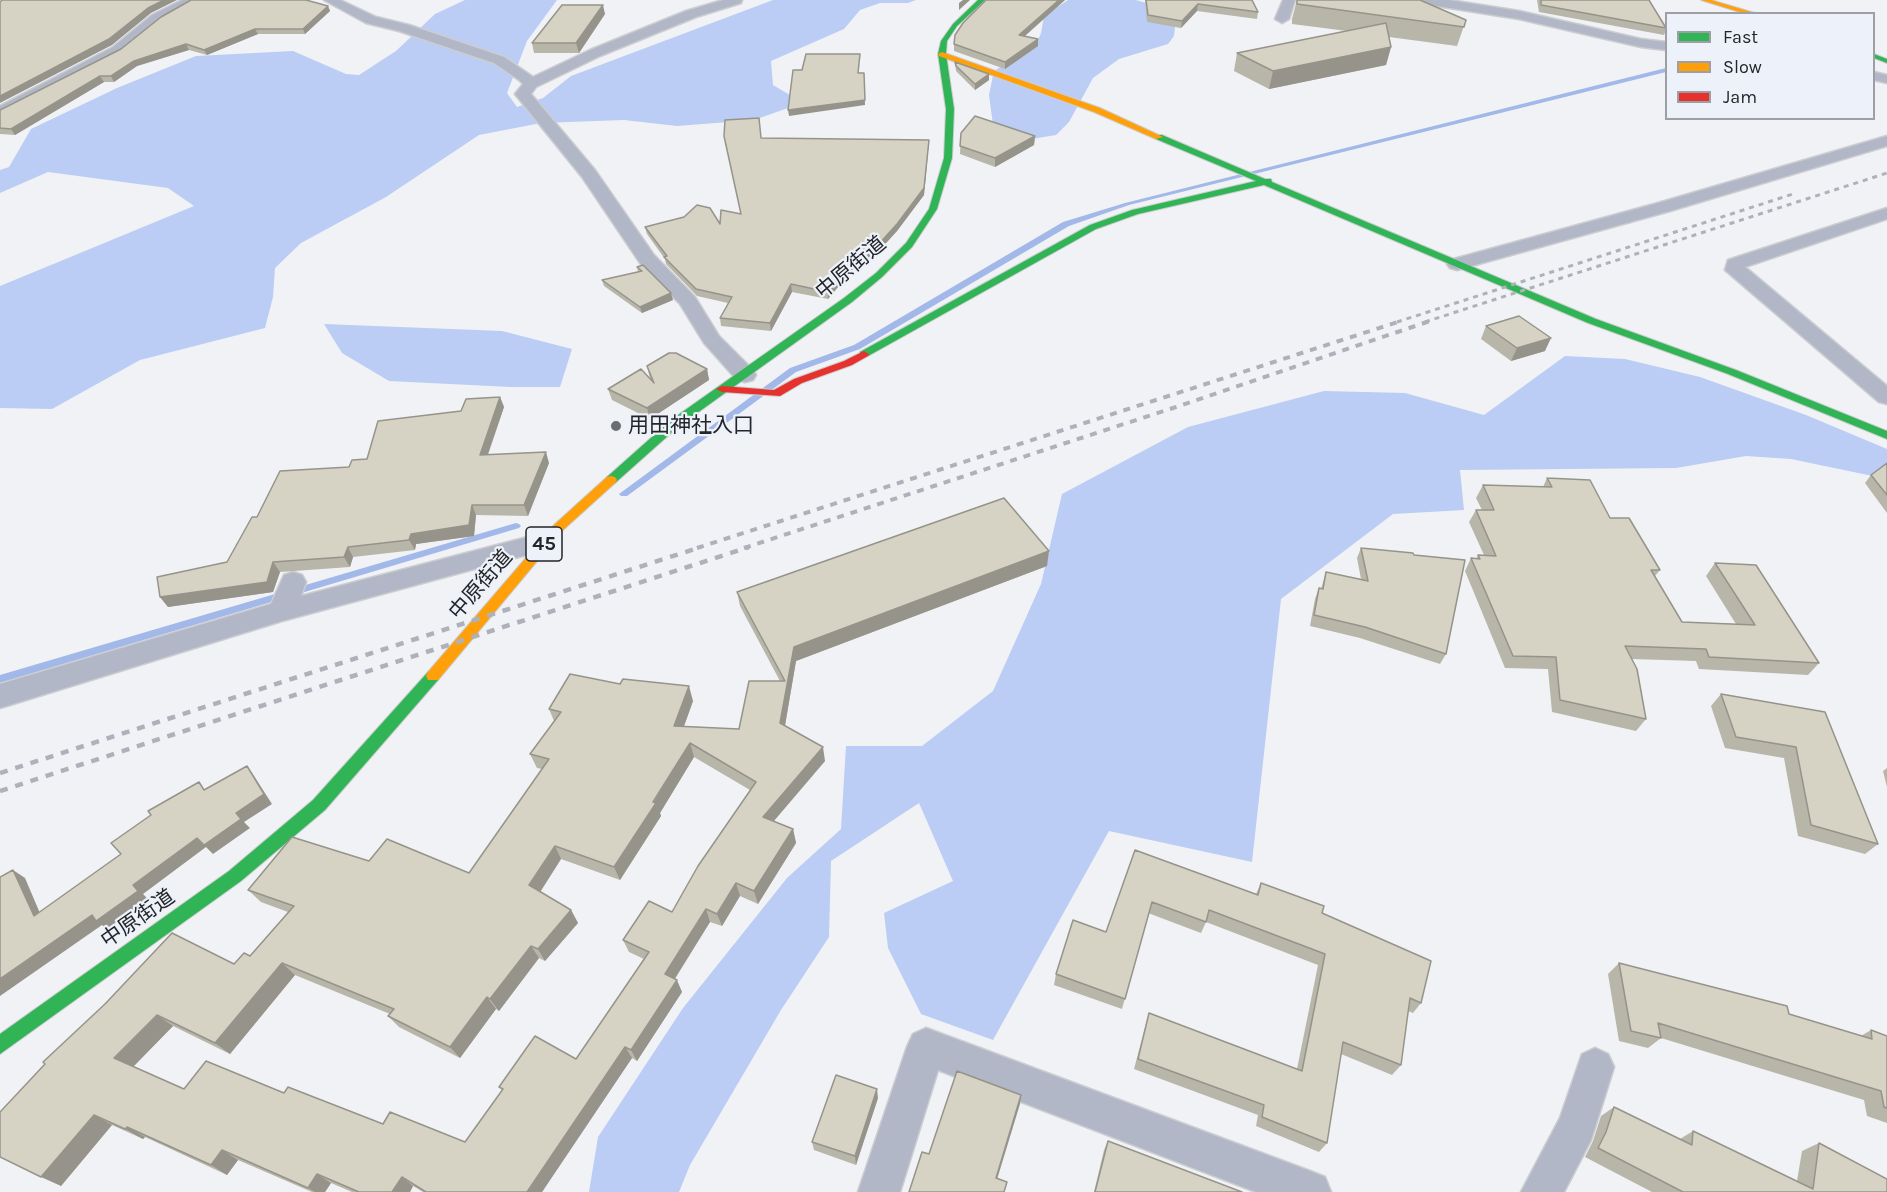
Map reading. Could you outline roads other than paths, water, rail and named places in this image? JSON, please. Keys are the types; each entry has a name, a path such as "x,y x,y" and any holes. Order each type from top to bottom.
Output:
{"main road":[{"path":"982,0 955,25 944,41 942,54 1097,110 1266,180 1592,321 1732,372 1887,435"},
{"path":"1704,0 1748,12"},
{"path":"1688,3 1721,12"},
{"name":"中原街道","path":"0,1045 235,876 319,805 374,745 559,527 675,423 745,375 879,275 909,245 933,209 948,158 950,108 942,54"},
{"path":"722,389 776,394 798,381 848,363 1093,227 1135,212 1266,180"}],"street":[{"path":"0,112 118,50 157,18 192,0"},
{"path":"330,0 371,20 404,28 499,60 513,68 531,84"},
{"path":"531,84 595,52 691,14 736,0"},
{"path":"1282,19 1289,0"},
{"path":"1424,0 1519,15 1641,43 1665,46"},
{"path":"534,68 536,77 523,94 538,109 589,174 647,259 688,301 711,339 745,375"},
{"path":"1458,264 1664,207 1887,141"},
{"path":"1887,213 1735,264 1736,270 1887,397"},
{"path":"0,696 287,599 547,541"},
{"path":"879,1192 926,1047 1310,1192"},
{"path":"1542,1192 1577,1126 1595,1067"}],"waterway":[{"path":"624,494 793,370 857,347 1066,224 1127,204 1665,70"},
{"path":"0,679 516,526"}],"railway":[{"path":"1425,322 1887,173"},
{"path":"1397,322 1796,193"},
{"path":"697,548 1401,321"},
{"path":"744,548 1173,408 1430,321"},
{"path":"0,773 701,547"},
{"path":"0,791 749,547"}],"place":[{"name":"用田神社入口","path":"616,426"}]}
